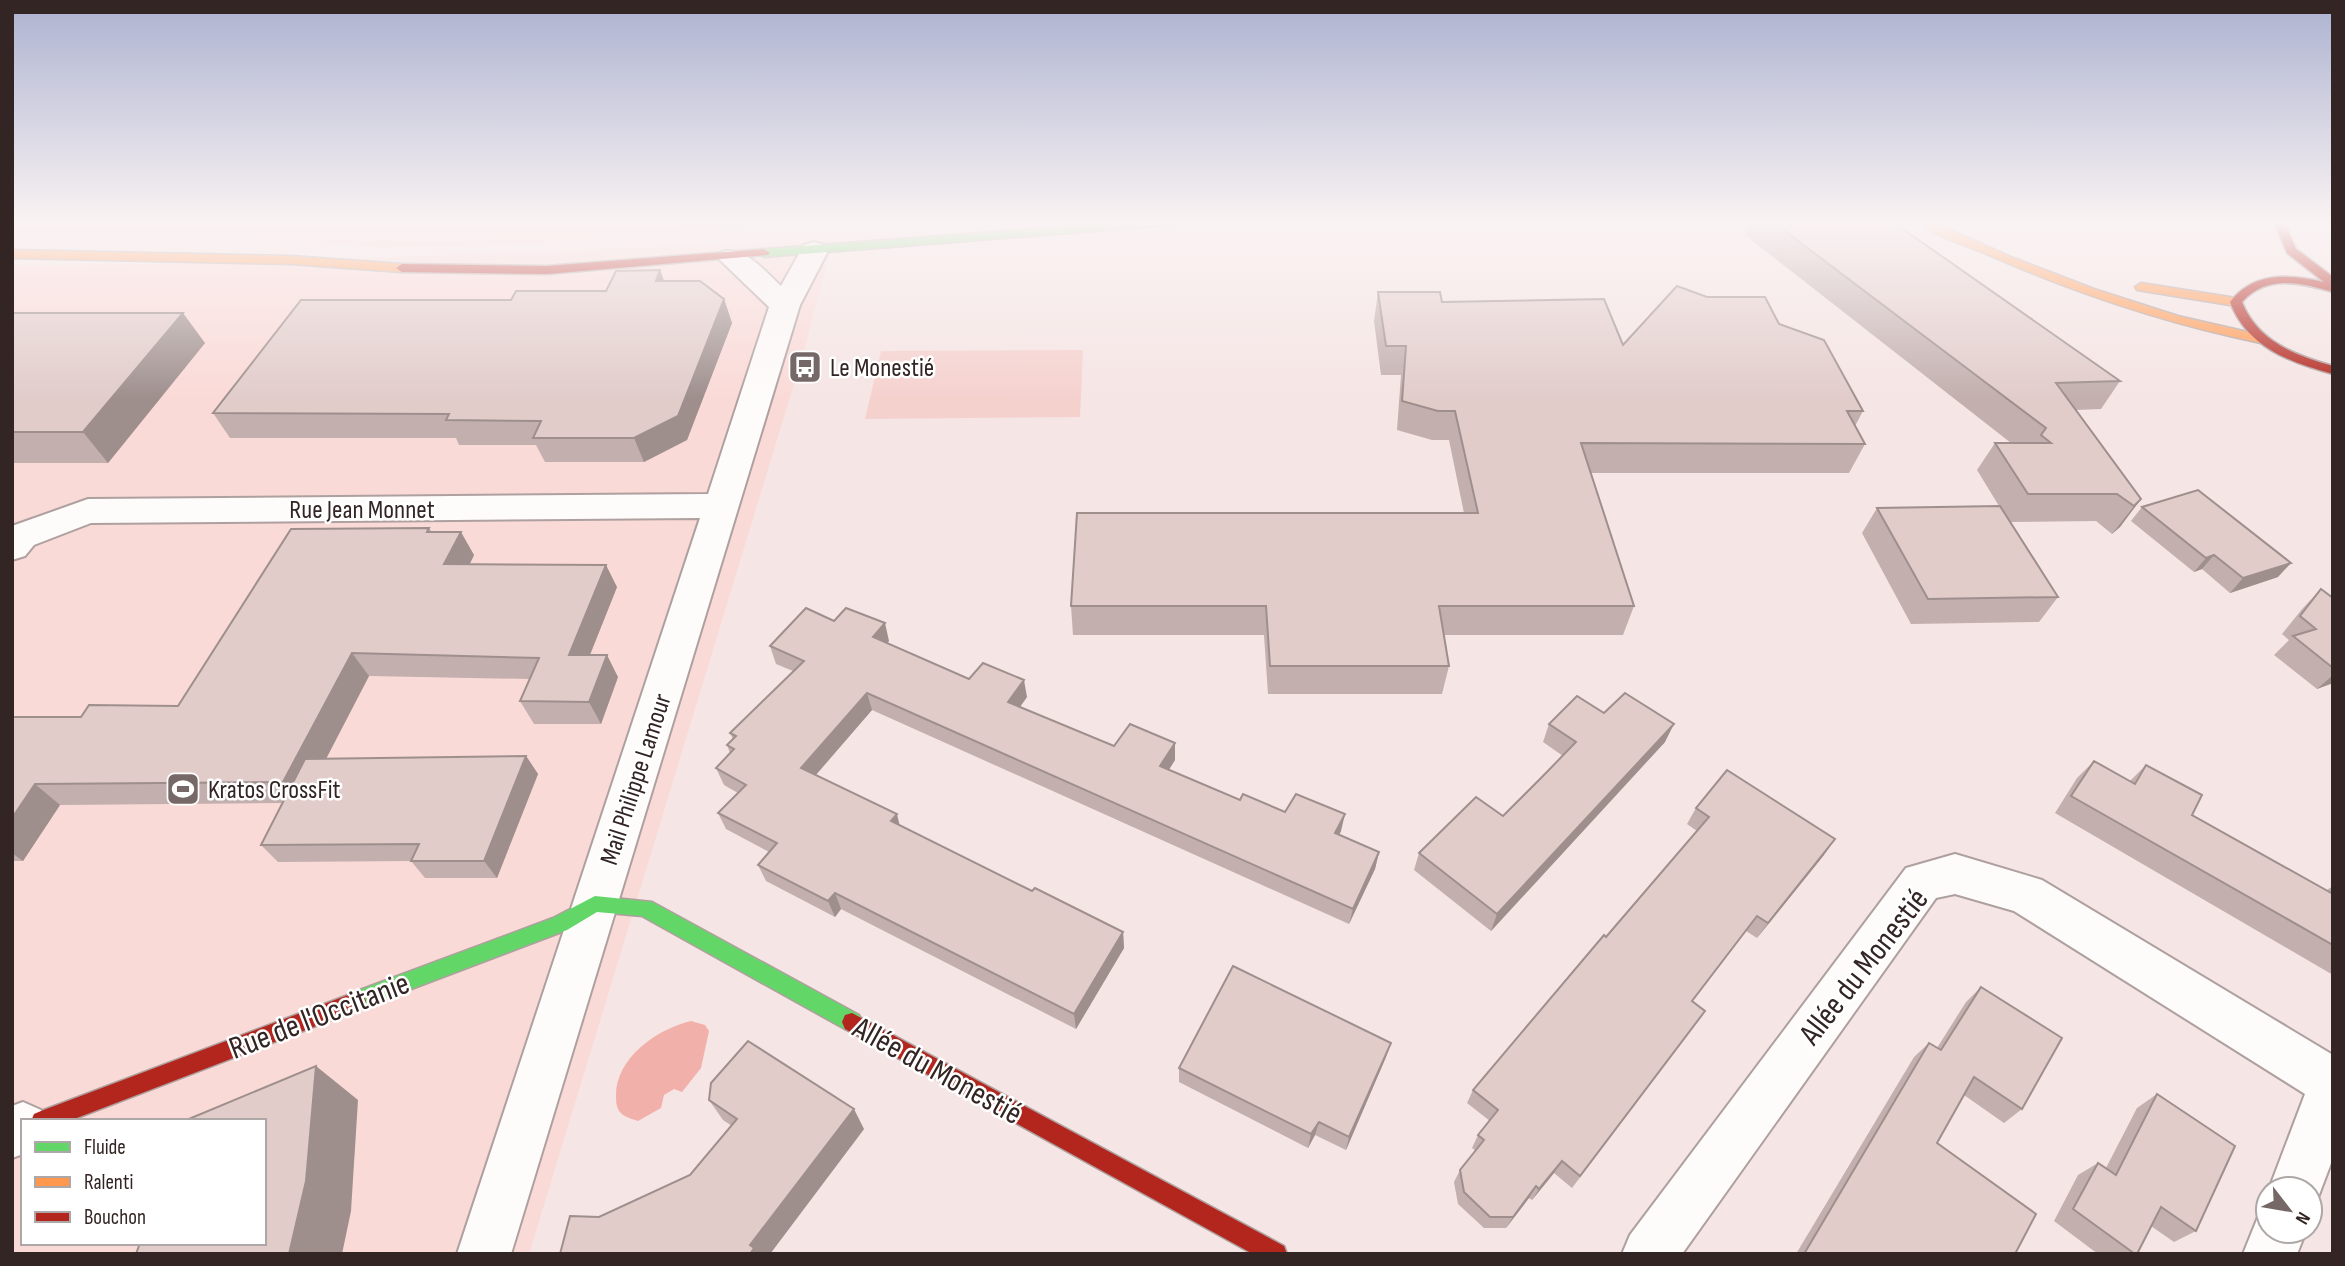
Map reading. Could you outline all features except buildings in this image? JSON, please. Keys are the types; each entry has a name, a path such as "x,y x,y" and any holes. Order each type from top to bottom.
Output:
{"street":[{"path":"758,281 785,305"},
{"name":"Mail Philippe Lamour","path":"484,1254 785,305 798,281"},
{"path":"2056,281 2078,291 2229,334 2261,339"},
{"path":"2256,281 2240,291 2236,302 2241,319 2261,339 2283,352 2333,370"},
{"path":"2294,281 2333,286"},
{"path":"2123,284 2236,302"},
{"name":"Rue Jean Monnet","path":"12,547 21,536 88,511 721,506"},
{"name":"Allée du Monestié","path":"1649,1254 1922,882 1955,874 2026,894 2333,1086"},
{"name":"Rue de l'Occitanie","path":"46,1119 559,924 595,904"},
{"name":"Allée du Monestié","path":"595,904 645,908 1276,1254"},
{"path":"2300,1175 2333,1086"}],"shaded area":[{"path":"12,281 822,281 804,351 529,1254 12,1254"},
{"path":"1083,350 1080,417 865,419 881,351"},
{"path":"691,1021 705,1025 709,1031 701,1068 682,1092 674,1089 664,1095 661,1108 638,1121 621,1114 616,1103 618,1083 630,1058 652,1038"}],"traffic: fast":[{"path":"356,1001 560,924 595,904 645,908 852,1022"}],"traffic: slow":[{"path":"2061,281 2174,319 2261,339"},
{"path":"2141,287 2236,302"}],"traffic: jam":[{"path":"2268,281 2245,292 2236,302 2250,329 2261,340 2288,355 2333,370"},
{"path":"2301,281 2333,288"},
{"path":"46,1119 356,1001"},
{"path":"852,1022 1276,1254"}],"place":[{"name":"Le Monestié","path":"805,367"},
{"name":"Kratos CrossFit","path":"183,789"}]}
